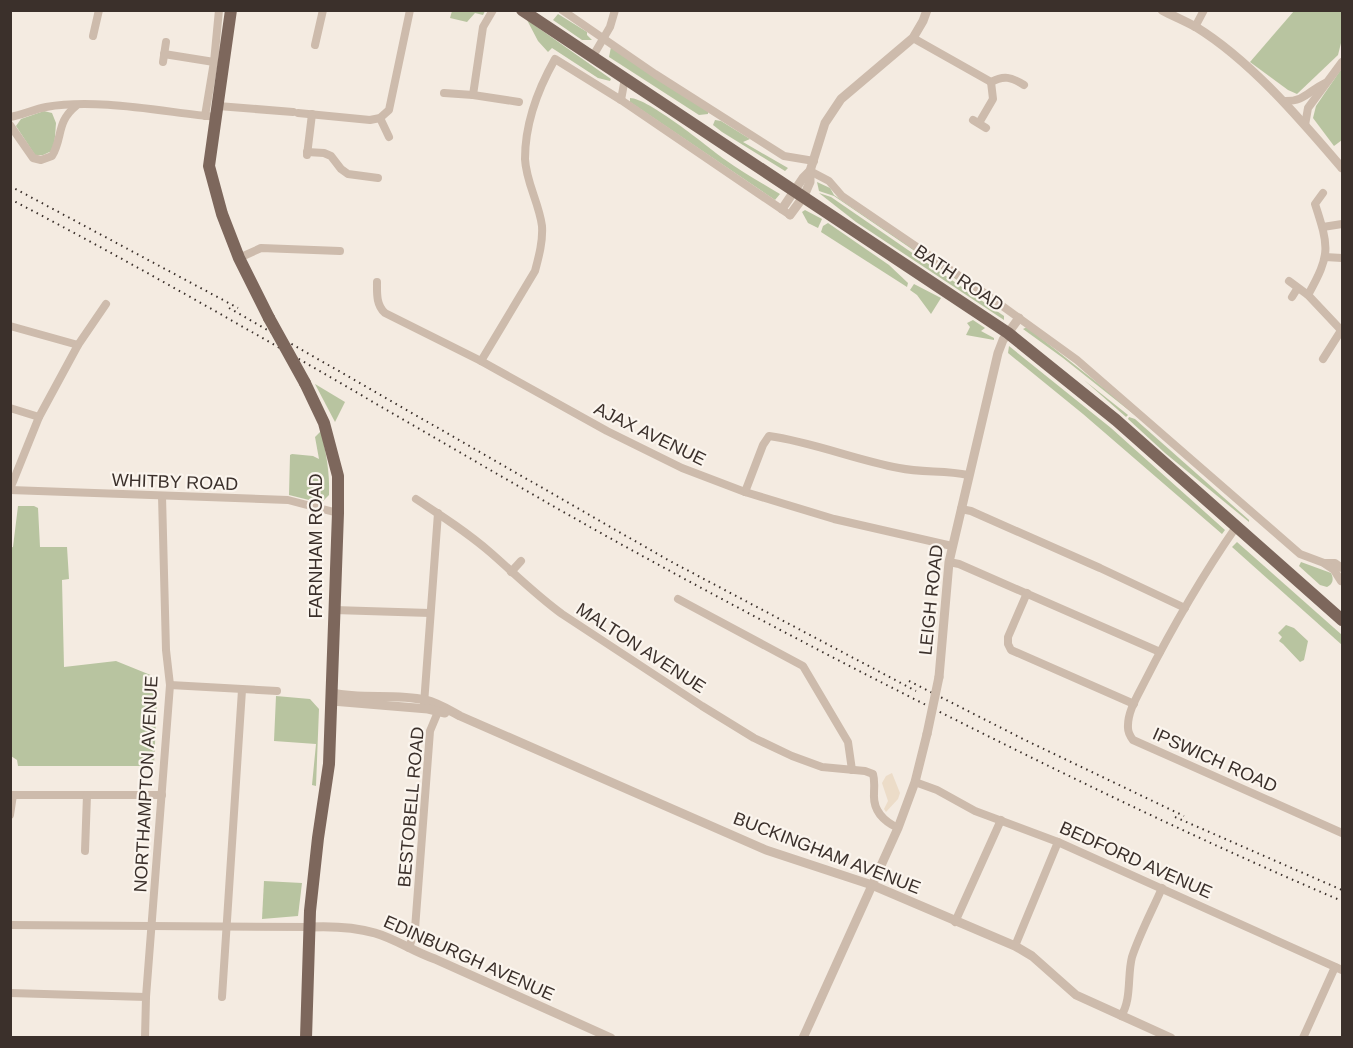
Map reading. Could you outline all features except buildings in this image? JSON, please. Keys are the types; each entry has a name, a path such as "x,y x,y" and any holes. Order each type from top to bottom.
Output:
{"main road":[{"name":"FARNHAM ROAD","path":"231,10 213,113 210,166 222,214 239,258 324,423 338,476 329,764 318,838 310,927 306,1038"},
{"name":"BATH ROAD","path":"522,10 1008,333 1116,420 1342,620"}],"street":[{"path":"93,36 99,10"},
{"path":"213,113 214,62 219,10"},
{"path":"315,45 322,10"},
{"path":"10,117 46,107 99,105 213,113 296,112 370,120 380,118 389,110 410,10"},
{"path":"473,95 483,27 493,10"},
{"path":"562,10 655,74 784,156 814,161"},
{"path":"593,56 610,27 615,10"},
{"path":"481,361 535,271 539,258 542,225 525,160 533,108 542,81 555,59 621,100 786,212 810,182 810,171 825,123 841,99 912,38 927,10"},
{"path":"1162,10 1195,27 1223,46 1283,101 1342,168"},
{"path":"1195,27 1204,10"},
{"path":"912,38 991,82"},
{"path":"166,42 163,58 214,62"},
{"path":"1305,125 1308,108 1342,62"},
{"path":"991,82 1002,76 1012,78 1024,85"},
{"path":"621,100 625,78"},
{"path":"979,124 993,99 991,82"},
{"path":"1283,101 1293,102 1308,96 1318,86 1327,82"},
{"path":"444,93 519,102"},
{"path":"10,125 33,158 41,160 52,156 57,148 60,125 68,112 77,105"},
{"path":"312,114 307,154 324,153 331,156 348,174 378,178"},
{"path":"380,118 389,137"},
{"path":"810,171 829,181 843,197 1019,318 1092,372 1300,554 1324,563 1334,570 1341,581"},
{"path":"1308,295 1318,278 1325,256 1326,238 1314,204 1323,193"},
{"path":"1323,227 1342,225"},
{"path":"239,258 261,248 328,247 340,251"},
{"path":"1325,256 1342,258"},
{"path":"1289,281 1308,295 1342,329 1323,359"},
{"name":"AJAX AVENUE","path":"378,282 377,297 380,309 385,313 481,361 648,452 682,468 745,492 834,519 952,546"},
{"path":"1292,297 1297,289"},
{"path":"10,490 39,417 78,345 106,304"},
{"name":"LEIGH ROAD","path":"803,1038 897,828 915,782 939,677 952,546 998,354 1008,333 1019,318"},
{"path":"10,326 78,345"},
{"path":"10,408 39,417"},
{"path":"745,492 763,445 769,436 805,443 900,469 939,470 968,475"},
{"name":"WHITBY ROAD","path":"10,490 288,500 338,513"},
{"name":"NORTHAMPTON AVENUE","path":"145,1038 146,997 170,685 166,650 162,496"},
{"name":"MALTON AVENUE","path":"416,499 490,552 535,594 562,614 754,738 822,767 873,774 875,780 873,797 877,813 887,823 897,828"},
{"path":"961,509 971,511 1100,568 1185,608"},
{"path":"424,704 438,513"},
{"name":"IPSWICH ROAD","path":"1236,527 1160,652 1134,704 1128,726 1129,735 1133,740 1342,833"},
{"path":"511,572 521,561"},
{"path":"949,562 959,564 1027,593 1160,652"},
{"path":"1324,563 1335,563 1342,568"},
{"path":"1027,593 1008,637 1011,650 1134,704"},
{"path":"678,599 803,666 848,742 852,770"},
{"path":"334,610 430,614"},
{"path":"170,685 277,691"},
{"path":"222,997 242,690"},
{"name":"BUCKINGHAM AVENUE","path":"332,697 424,704 460,716 766,850 872,885 1015,946 1032,956 1076,995 1171,1038"},
{"name":"BESTOBELL ROAD","path":"409,948 415,929 430,731 439,708"},
{"name":"BEDFORD AVENUE","path":"915,782 937,790 975,811 1058,842 1339,968"},
{"path":"10,815 12,795 162,795"},
{"path":"85,851 87,795"},
{"path":"956,921 1001,820"},
{"path":"1015,946 1058,842"},
{"path":"1120,1016 1127,1002 1131,961 1162,888"},
{"path":"10,925 310,927"},
{"name":"EDINBURGH AVENUE","path":"310,927 346,927 376,933 591,1034 610,1038"},
{"path":"1303,1038 1339,968"},
{"path":"10,993 146,997"}],"green space":[{"path":"452,10 485,11 483,15 475,13 467,22 450,18"},
{"path":"1294,11 1342,11 1342,39 1338,55 1297,94 1250,62"},
{"path":"558,14 587,32 592,40 582,40 553,20"},
{"path":"527,20 611,79 610,81 598,78 552,48 548,52 538,41"},
{"path":"611,47 708,111 708,114 699,115 609,57"},
{"path":"1342,68 1342,140 1334,146 1313,118 1316,106"},
{"path":"630,98 639,100 663,114 731,164 780,194 775,200 630,102"},
{"path":"44,111 52,113 56,123 54,150 43,155 35,155 16,126 21,119"},
{"path":"715,120 721,121 750,139 743,142 788,168 785,171 722,132 713,125"},
{"path":"817,182 830,188 834,195 967,285 834,196 819,191"},
{"path":"819,193 831,197 1004,316 1004,320 856,222"},
{"path":"805,210 822,219 818,228 808,223 802,212"},
{"path":"828,223 889,265 908,283 907,287 821,232 823,226"},
{"path":"914,284 941,298 931,314 917,295 910,290"},
{"path":"973,320 985,328 981,331 994,340 966,335 970,327 967,323"},
{"path":"1027,327 1129,408 1136,416 1023,329"},
{"path":"1009,346 1111,428 1225,530 1222,534 1083,414 1008,353"},
{"path":"1084,380 1128,415 1126,417"},
{"path":"315,384 345,402 335,422"},
{"path":"1129,417 1135,419 1249,522 1165,453 1128,419"},
{"path":"321,431 327,463 329,495 321,503 289,495 290,455 313,456 319,459 315,437"},
{"path":"18,506 38,508 40,547 67,547 69,579 62,580 64,667 116,661 158,678 154,766 18,766 17,760 11,756 10,548 13,547"},
{"path":"1237,542 1342,635 1342,645 1232,547"},
{"path":"1301,562 1331,573 1332,583 1327,587 1320,585 1299,566"},
{"path":"1286,625 1294,628 1308,641 1304,660 1300,662 1279,641 1282,637 1278,633"},
{"path":"276,696 310,699 319,709 316,786 312,785 316,744 274,741"},
{"path":"264,881 302,883 298,916 262,919"}],"shaded area":[{"path":"892,773 900,793 898,799 886,812 884,809 888,801 882,783 886,776"}],"railway":[{"path":"10,186 238,308"},
{"path":"10,199 157,278 590,527 760,619 1084,783 1238,856 1342,901"},
{"path":"229,308 668,560 916,691"},
{"path":"909,681 1025,740 1184,816"},
{"path":"1175,817 1342,890"}]}
